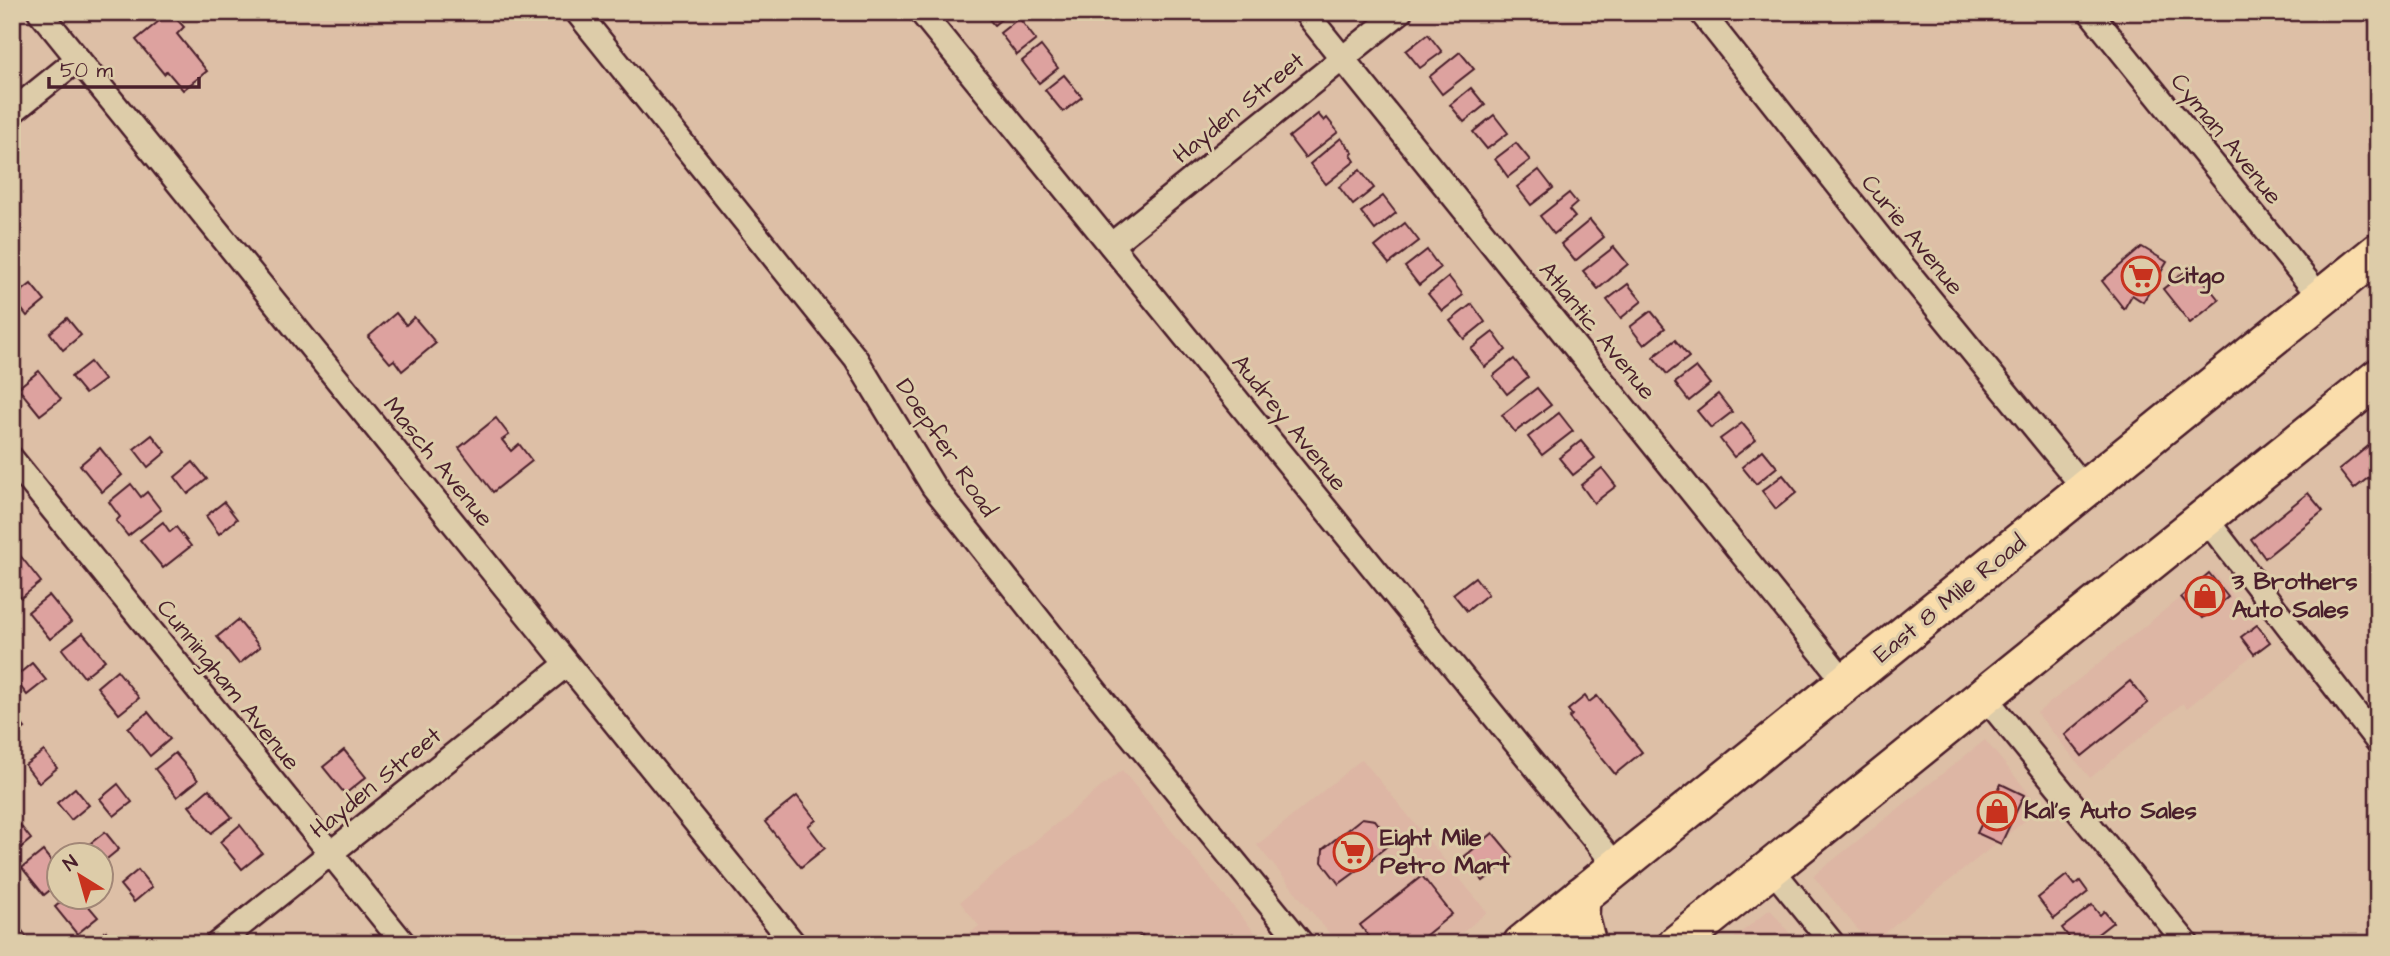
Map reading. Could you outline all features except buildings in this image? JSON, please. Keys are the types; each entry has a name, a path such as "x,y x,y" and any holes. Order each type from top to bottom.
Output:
{"highway":[{"name":"East 8 Mile Road","path":"1521,944 2378,253"},
{"path":"1677,944 2378,378"},
{"path":"1581,896 1580,917 1587,944"}],"street":[{"name":"Masch Avenue","path":"40,12 794,944"},
{"name":"Doepfer Road","path":"577,12 856,359 941,496 1112,712 1302,944"},
{"name":"Audrey Avenue","path":"921,12 1617,867"},
{"name":"Atlantic Avenue","path":"1306,12 1846,683"},
{"name":"Hayden Street","path":"1111,245 1400,12"},
{"name":"Curie Avenue","path":"1701,12 1888,248 2085,489"},
{"name":"Cyman Avenue","path":"2090,12 2321,299"},
{"path":"12,112 78,59"},
{"name":"Cunningham Avenue","path":"12,459 404,944"},
{"path":"2205,517 2378,742"},
{"name":"Hayden Street","path":"217,944 567,664"},
{"path":"1984,696 2187,944"},
{"path":"1771,868 1833,944"},
{"path":"12,939 16,944"}],"shaded area":[{"path":"2213,571 2270,641 2187,708 2183,703 2090,778 2037,713"},
{"path":"1985,740 2041,808 1870,944 1813,876"},
{"path":"1362,759 1487,912 1449,944 1338,944 1257,845"},
{"path":"1122,770 1264,944 957,944 979,926 960,902"},
{"path":"1770,909 1798,944 1727,944"}],"place":[{"name":"Citgo","path":"2141,276"},
{"name":"3 Brothers Auto Sales","path":"2205,596"},
{"name":"Kal's Auto Sales","path":"1997,811"},
{"name":"Eight Mile Petro Mart","path":"1353,852"}]}
